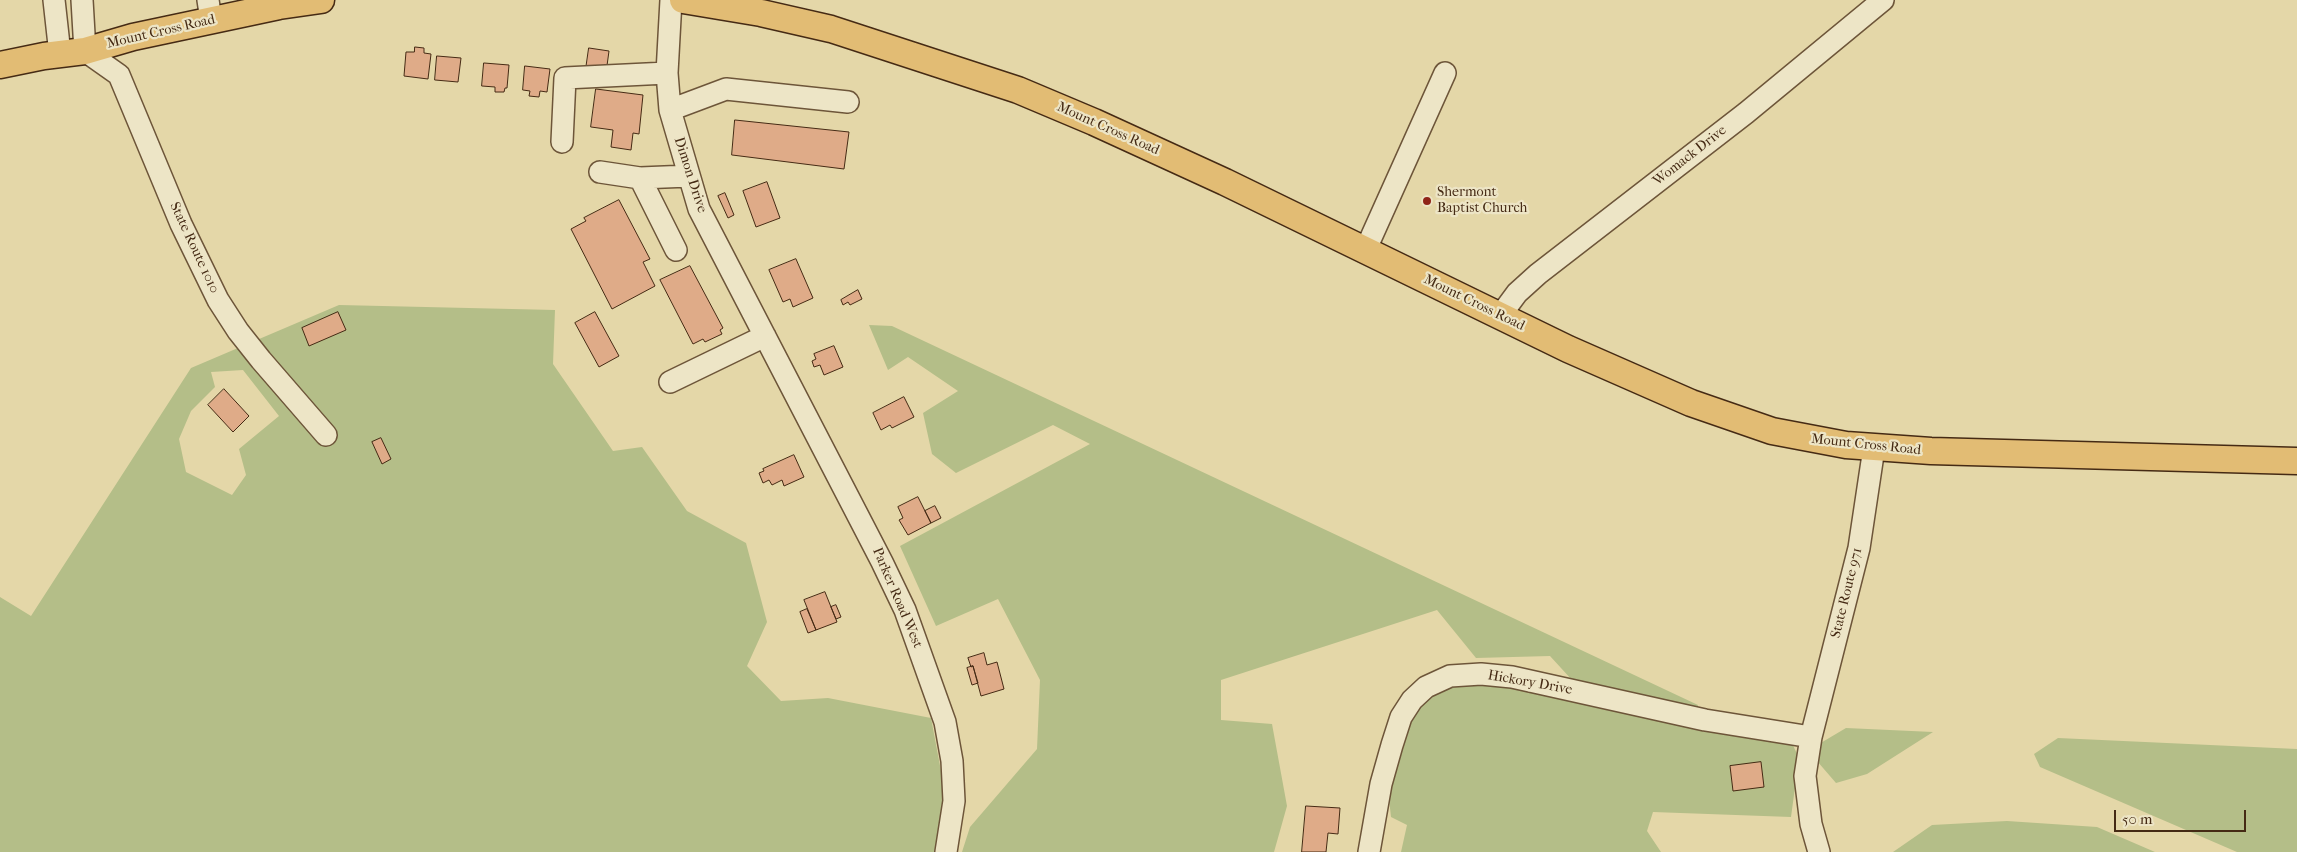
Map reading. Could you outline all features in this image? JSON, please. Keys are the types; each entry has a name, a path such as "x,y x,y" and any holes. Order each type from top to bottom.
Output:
{"main road":[{"name":"Mount Cross Road","path":"0,65 72,52 133,37 209,10 321,0"},
{"name":"Mount Cross Road","path":"683,0 762,13 831,28 1018,90 1199,170 1568,348 1691,403 1772,431 1813,441 1874,448 2297,461"}],"street":[{"path":"54,0 72,52"},
{"path":"72,52 82,0"},
{"name":"Dimon Drive","path":"671,0 667,73 670,110 689,176 699,209 778,362"},
{"name":"Womack Drive","path":"1500,316 1517,293 1538,274 1746,112 1884,0"},
{"name":"State Route 1010","path":"72,52 119,75 181,224 218,300 238,331 261,360 326,435"},
{"path":"562,142 565,78 667,73"},
{"path":"1365,251 1444,73"},
{"path":"670,110 726,89 848,102"},
{"path":"600,172 640,178 689,176"},
{"path":"640,178 676,250"},
{"path":"670,382 765,336"},
{"name":"Parker Road West","path":"778,362 886,570 904,610 945,722 952,761 954,801 946,852"},
{"name":"State Route 971","path":"1819,852 1811,824 1805,790 1811,737 1859,548 1874,448"},
{"name":"Hickory Drive","path":"1369,852 1381,784 1401,716 1412,700 1426,687 1450,676 1481,674 1512,677 1705,720 1811,737"}],"green space":[{"path":"339,305 555,310 553,364 613,451 642,447 687,511 746,543 767,622 747,666 781,701 828,698 931,718 945,792 937,852 0,852 0,597 31,616 191,368","holes":["243,370 279,416 239,449 246,475 232,495 186,472 179,439 191,411 215,387 211,372"]},
{"path":"869,325 892,326 1698,705 1697,711 1572,680 1550,656 1476,658 1437,610 1221,680 1221,720 1272,724 1287,806 1274,852 962,852 970,827 1037,749 1040,680 998,599 936,626 900,546 1090,444 1053,425 956,473 932,454 923,413 958,391 908,357 888,370"},
{"path":"1460,677 1790,739 1799,758 1791,817 1653,812 1647,831 1661,852 1401,852 1407,825 1391,817 1388,790 1403,724 1419,705"},
{"path":"1846,728 1933,732 1867,774 1836,783 1817,761 1819,744"},
{"path":"2058,738 2297,749 2297,852 2237,852 2040,767 2034,754"},
{"path":"2007,821 2097,827 2155,852 1893,852 1932,825"}],"building":[{"path":"415,47 424,48 424,53 431,54 428,79 404,76 406,52 414,52"},
{"path":"589,48 609,51 606,73 586,69"},
{"path":"437,56 461,58 458,82 435,80"},
{"path":"484,63 509,65 507,88 505,88 504,92 495,92 495,87 482,86"},
{"path":"525,66 550,69 547,92 540,91 539,97 529,96 530,91 523,90"},
{"path":"596,89 643,95 639,134 633,133 631,150 611,147 613,130 591,127"},
{"path":"735,120 849,132 844,169 732,155"},
{"path":"767,182 780,218 756,227 743,191"},
{"path":"725,193 734,215 728,218 718,196"},
{"path":"619,200 650,259 643,262 655,286 612,309 571,229 586,221 584,218"},
{"path":"796,259 813,298 793,307 790,299 783,302 769,270"},
{"path":"690,266 723,328 720,330 722,334 705,342 703,339 693,344 660,280"},
{"path":"858,290 862,299 850,305 848,302 843,305 841,300"},
{"path":"338,312 346,330 309,346 302,328"},
{"path":"595,312 619,356 599,367 575,323"},
{"path":"834,346 843,367 824,375 820,365 814,367 812,361 816,359 814,354"},
{"path":"224,389 249,416 233,432 208,405"},
{"path":"904,397 914,417 892,428 890,425 881,430 873,413"},
{"path":"381,438 391,459 382,464 372,442"},
{"path":"794,455 804,477 784,486 782,480 772,485 769,480 763,483 759,473 764,471 763,469"},
{"path":"918,497 931,523 908,535 899,520 903,518 898,507"},
{"path":"935,506 941,518 931,523 925,511"},
{"path":"825,592 837,622 816,630 804,600"},
{"path":"836,605 841,617 836,619 831,607"},
{"path":"807,609 816,630 808,633 800,612"},
{"path":"984,653 987,665 997,662 1004,689 981,696 973,666 971,667 968,658"},
{"path":"973,666 978,683 972,685 967,668"},
{"path":"1761,762 1764,787 1733,791 1730,766"},
{"path":"1306,806 1340,808 1338,834 1328,833 1326,852 1302,852"}],"place":[{"name":"Shermont Baptist Church","path":"1427,201"}]}
